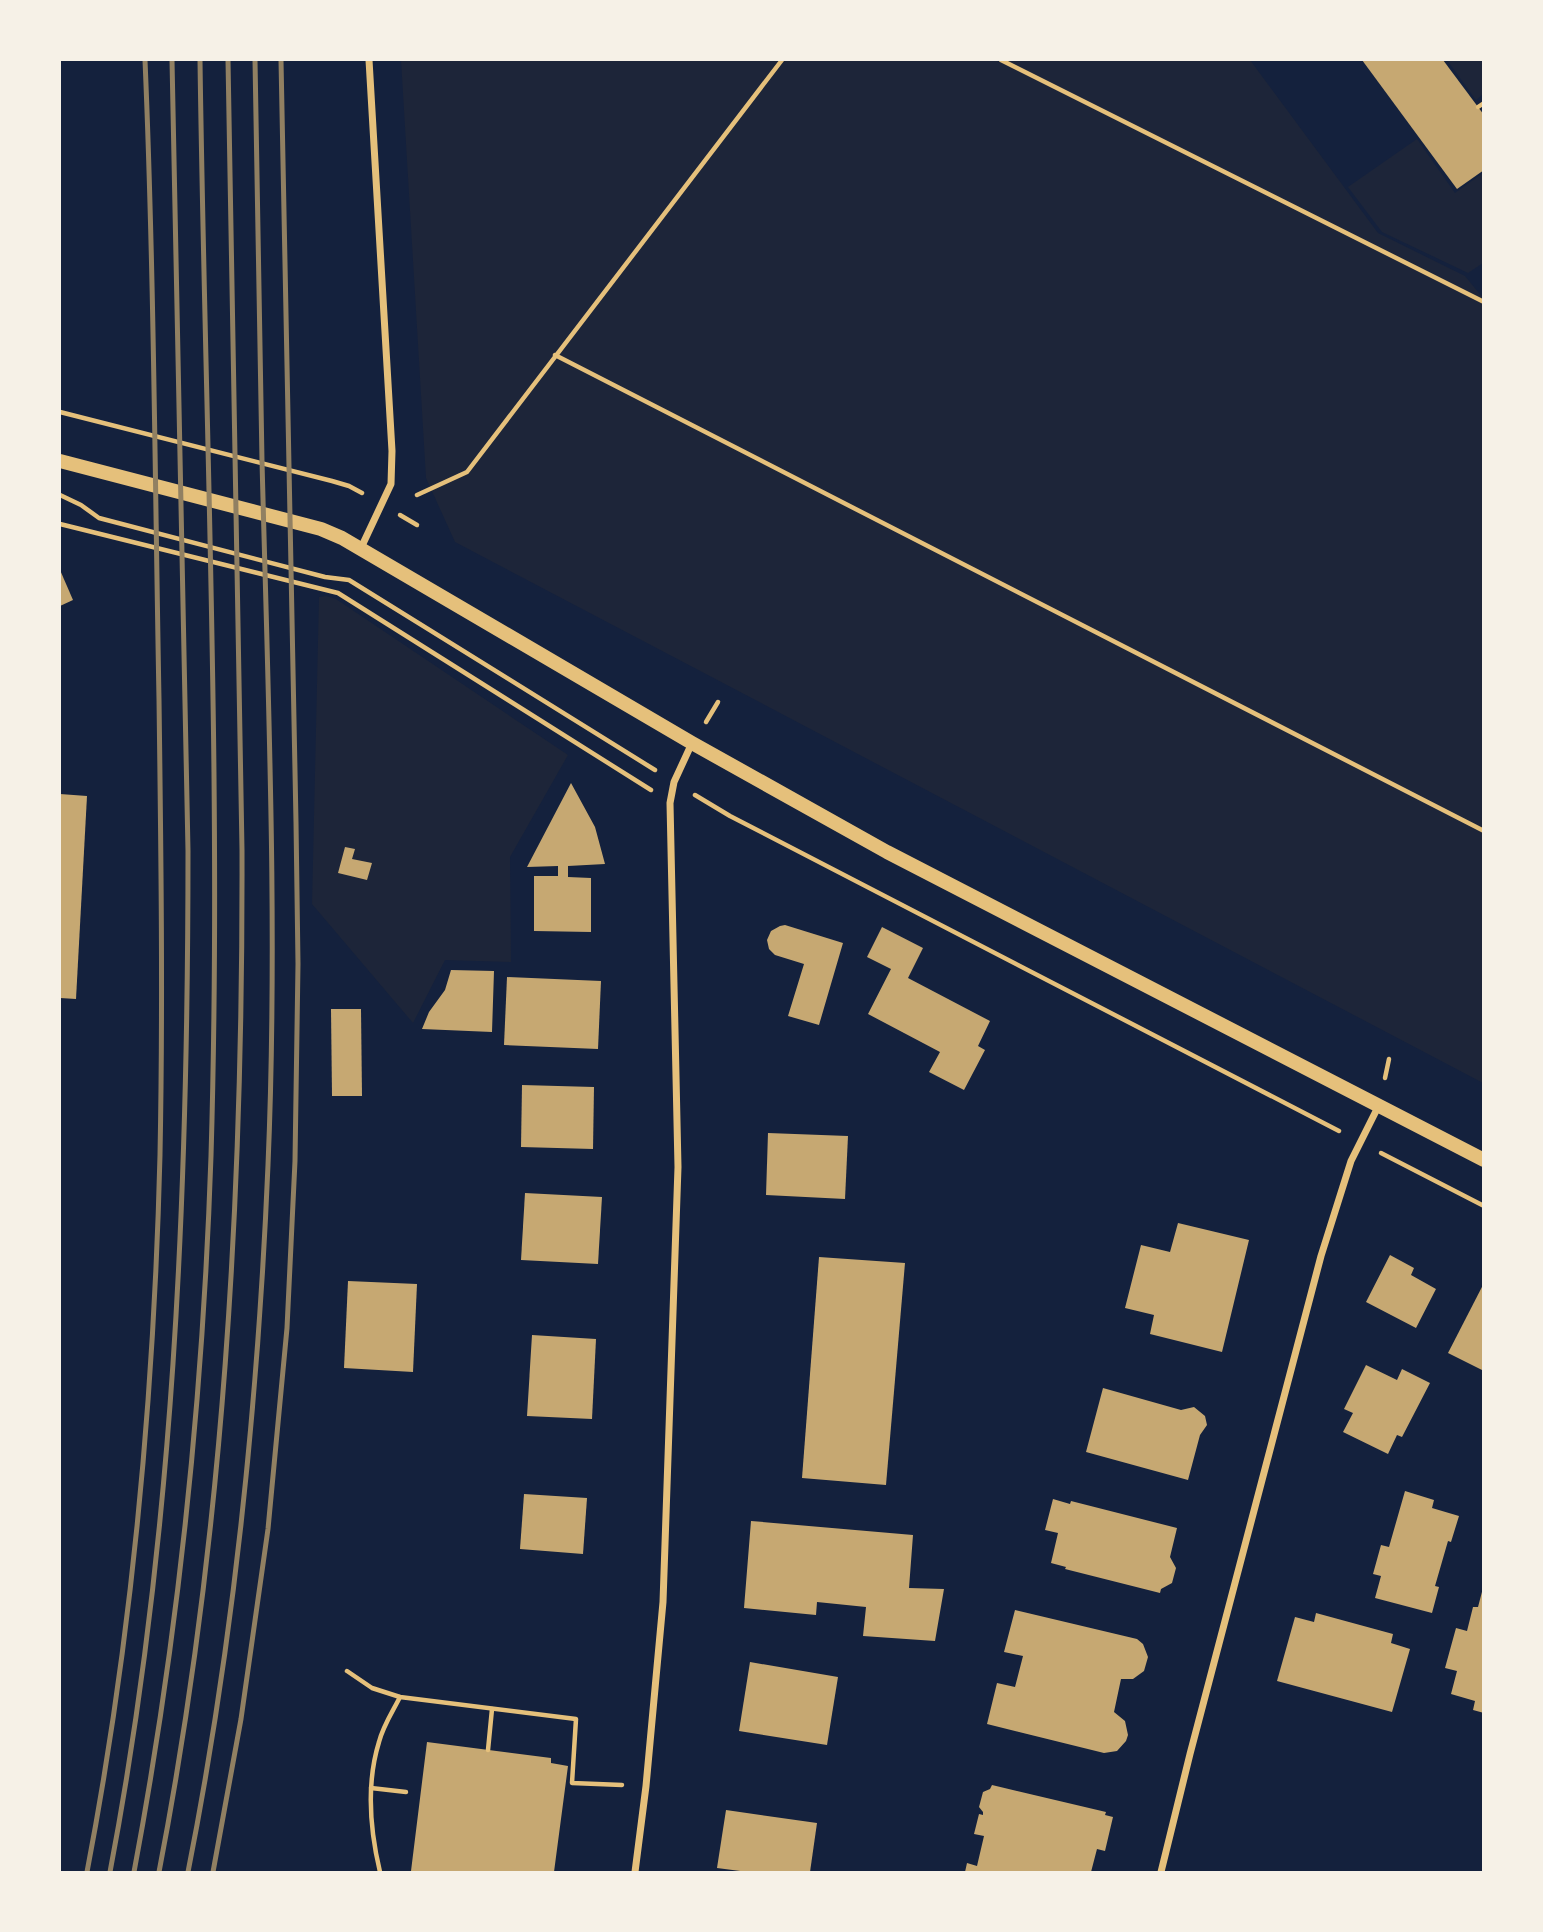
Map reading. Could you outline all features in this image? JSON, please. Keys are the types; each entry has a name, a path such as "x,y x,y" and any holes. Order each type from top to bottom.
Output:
{"main road":[{"path":"60,461 321,529 362,548 692,743 887,852 1483,1160"}],"street":[{"path":"362,548 391,484 392,451 369,60"},
{"path":"635,1872 663,1602 678,1167 670,803 674,782 692,743"},
{"path":"1161,1872 1321,1256 1351,1161 1378,1105"}],"path":[{"path":"417,495 467,472 782,60"},
{"path":"1002,60 1483,302"},
{"path":"1478,107 1483,103"},
{"path":"555,355 1483,831"},
{"path":"60,412 349,486"},
{"path":"60,495 99,518 325,577 349,580 639,761"},
{"path":"60,524 338,593 670,803"},
{"path":"730,816 1334,1129"},
{"path":"1389,1157 1483,1206"},
{"path":"347,1671 372,1688 400,1697 576,1718 572,1783 646,1786"},
{"path":"380,1872 373,1841 371,1788 379,1740 400,1697"},
{"path":"488,1750 492,1709"},
{"path":"371,1788 406,1792"}],"shaded area":[{"path":"401,60 1250,60 1378,233 1465,276 1483,298 1483,1083 455,542 426,478"},
{"path":"1447,60 1481,60 1483,94 1476,100"},
{"path":"1417,139 1455,193 1483,173 1483,263 1468,273 1382,232 1348,187"},
{"path":"319,597 336,599 568,755 510,857 511,962 445,960 413,1023 312,904"}],"building":[{"path":"1362,60 1443,60 1484,115 1484,170 1457,189"},
{"path":"60,570 73,600 60,606"},
{"path":"571,783 595,827 605,864 568,866 568,877 591,878 591,932 534,931 534,876 558,876 558,866 527,867"},
{"path":"60,794 87,796 76,999 60,998"},
{"path":"345,847 355,849 352,859 372,863 367,880 338,873"},
{"path":"785,925 843,943 819,1025 788,1016 804,964 775,955 769,949 767,940 771,931"},
{"path":"882,927 923,948 908,978 990,1021 978,1046 985,1050 964,1090 929,1072 940,1052 868,1014 891,969 867,957"},
{"path":"451,970 494,971 492,1032 422,1029 429,1012 445,990"},
{"path":"507,977 601,981 598,1049 504,1045"},
{"path":"331,1009 361,1009 362,1096 332,1096"},
{"path":"522,1085 594,1087 593,1149 521,1147"},
{"path":"768,1133 848,1136 845,1199 766,1195"},
{"path":"525,1193 602,1197 598,1264 521,1260"},
{"path":"1178,1223 1249,1240 1222,1352 1150,1334 1154,1315 1125,1308 1141,1245 1170,1252"},
{"path":"1390,1255 1414,1268 1411,1275 1436,1289 1416,1328 1366,1302"},
{"path":"819,1257 905,1263 886,1485 802,1478"},
{"path":"348,1281 417,1284 413,1372 344,1368"},
{"path":"1484,1283 1484,1371 1448,1353"},
{"path":"532,1335 596,1339 592,1419 527,1416"},
{"path":"1366,1365 1397,1380 1402,1369 1430,1383 1402,1437 1397,1435 1388,1454 1343,1432 1353,1413 1344,1409"},
{"path":"1103,1388 1181,1410 1194,1407 1205,1416 1207,1425 1200,1435 1188,1480 1086,1452"},
{"path":"1405,1491 1434,1500 1432,1508 1459,1516 1451,1542 1448,1541 1435,1586 1439,1587 1432,1613 1375,1598 1381,1576 1373,1574 1381,1545 1389,1547"},
{"path":"524,1494 587,1498 583,1554 520,1549"},
{"path":"1053,1499 1070,1504 1071,1501 1177,1528 1170,1557 1176,1568 1172,1583 1161,1589 1160,1593 1051,1563 1058,1533 1045,1530"},
{"path":"751,1521 913,1535 909,1588 944,1589 935,1641 863,1636 866,1607 817,1602 816,1615 744,1608"},
{"path":"1483,1588 1484,1713 1473,1710 1475,1701 1451,1694 1457,1671 1445,1668 1456,1628 1467,1631 1473,1607 1478,1607"},
{"path":"1015,1610 1137,1639 1143,1644 1148,1657 1144,1671 1133,1679 1121,1679 1114,1712 1125,1721 1128,1735 1117,1751 1104,1753 987,1724 997,1683 1015,1687 1023,1656 1004,1652"},
{"path":"1316,1613 1393,1634 1391,1643 1410,1649 1392,1712 1277,1681 1295,1617 1314,1622"},
{"path":"750,1662 838,1677 827,1745 739,1731"},
{"path":"427,1742 551,1758 551,1763 568,1766 554,1872 411,1871"},
{"path":"992,1785 1106,1812 1105,1815 1113,1817 1105,1851 1097,1849 1091,1872 965,1872 967,1863 977,1866 984,1836 974,1834 979,1814 983,1815 979,1807 983,1792"},
{"path":"726,1810 817,1823 810,1872 748,1872 717,1868"}],"railway":[{"path":"87,1872 117,1695 138,1515 152,1335 160,1155 162,984 159,699 145,60"},
{"path":"110,1872 132,1746 163,1491 173,1363 185,1107 188,851 172,60"},
{"path":"134,1872 150,1784 186,1516 202,1335 211,1156 214,745 200,60"},
{"path":"159,1872 200,1619 214,1491 225,1363 239,1107 242,850 228,60"},
{"path":"188,1872 218,1697 242,1520 258,1343 268,1165 272,901 255,60"},
{"path":"213,1872 241,1719 268,1529 287,1328 295,1161 298,964 281,60"}]}
